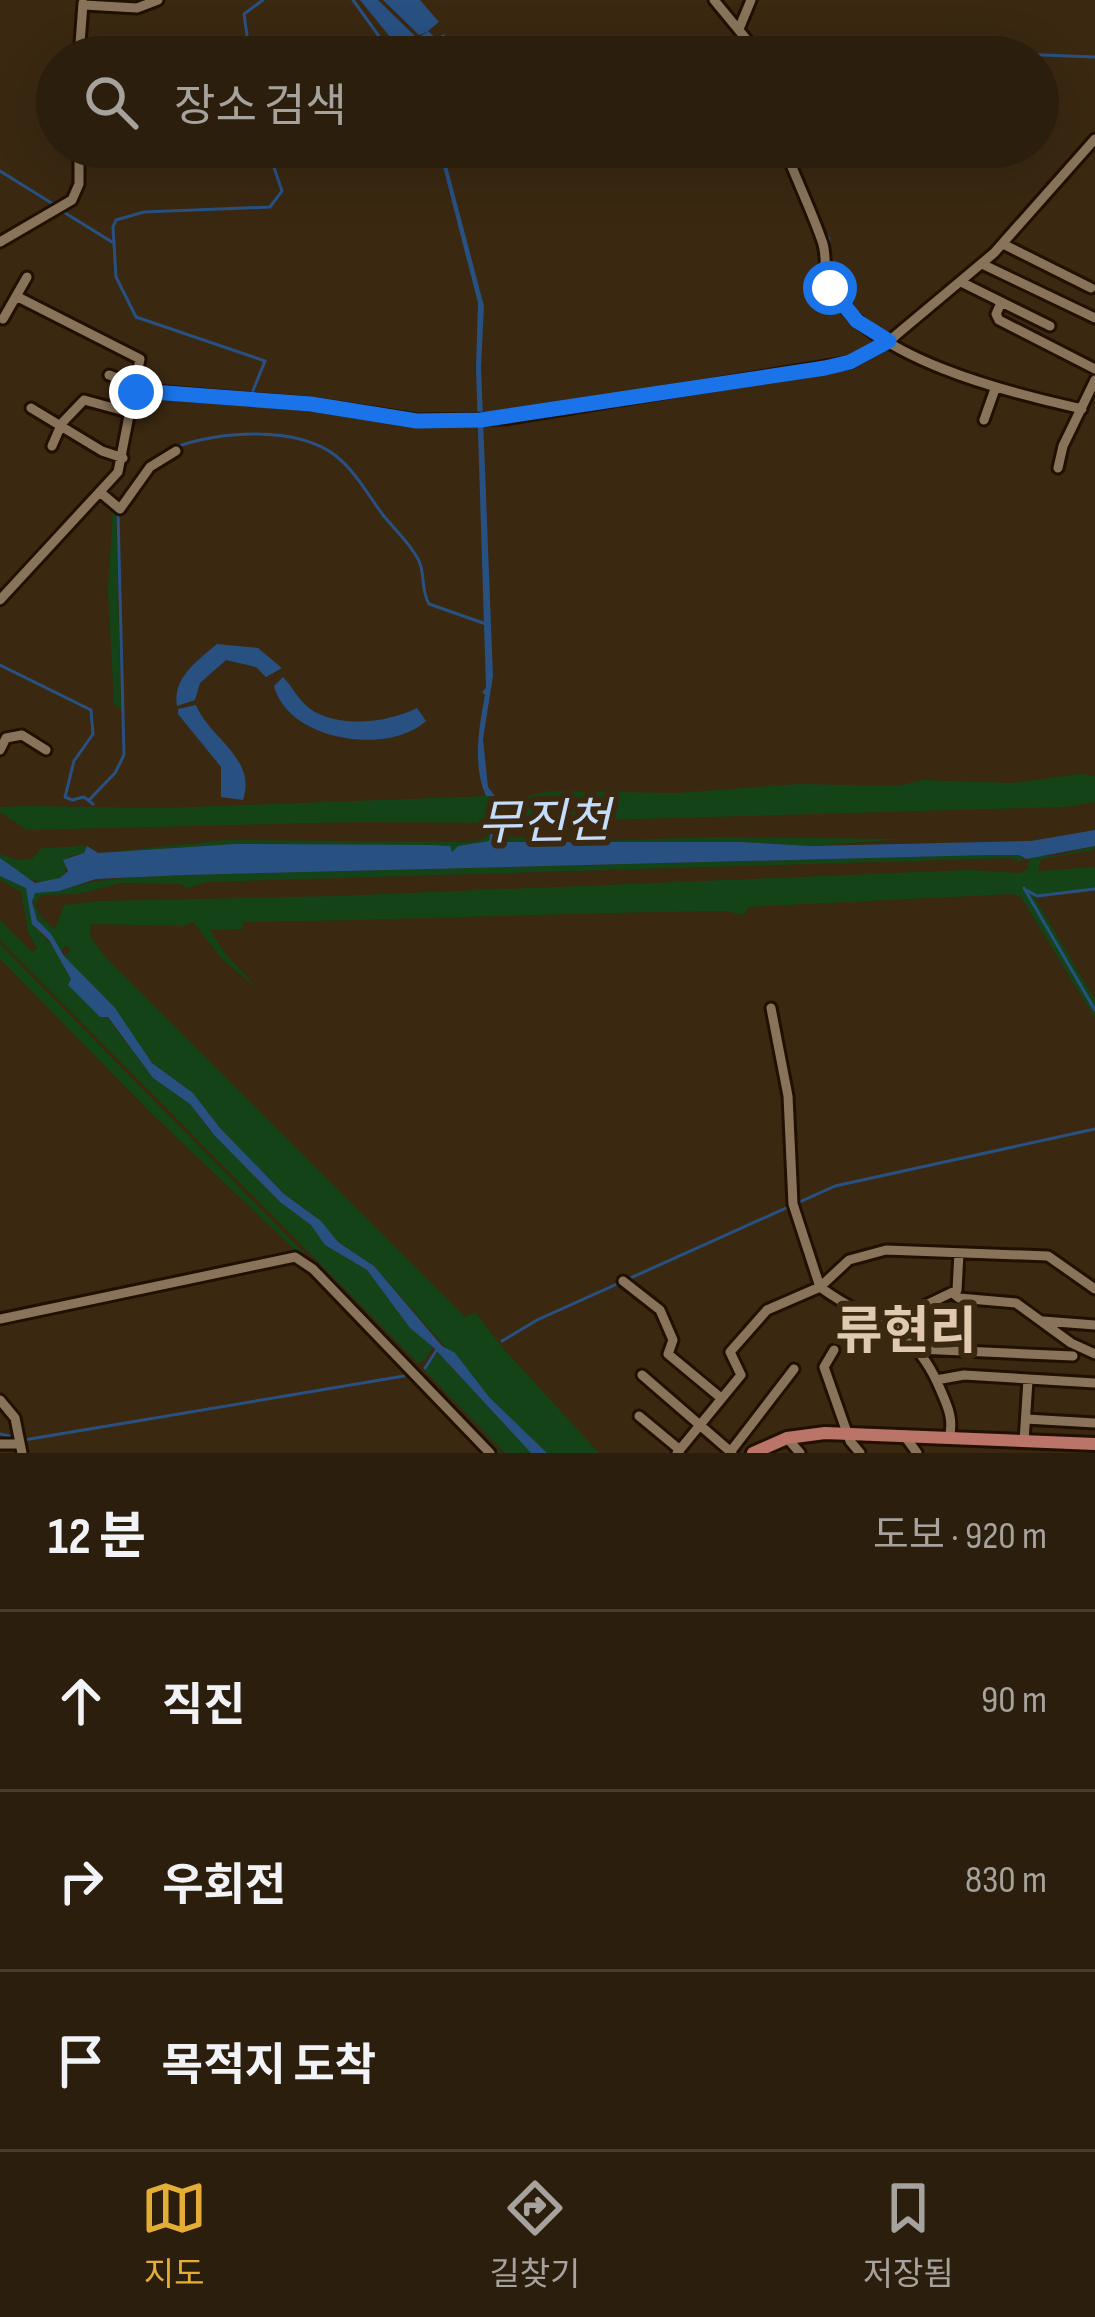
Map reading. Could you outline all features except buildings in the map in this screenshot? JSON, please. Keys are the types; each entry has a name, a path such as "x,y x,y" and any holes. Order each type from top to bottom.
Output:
{"main road":[{"path":"753,1453 803,1434 904,1435 1005,1446 1024,1441 1095,1444"}],"street":[{"path":"81,36 83,3 137,8 158,0"},
{"path":"713,0 744,36"},
{"path":"739,29 751,0"},
{"path":"109,375 153,392 311,404 417,421 484,420 825,368 850,362 889,341 982,264 1095,139"},
{"path":"0,242 72,200 79,168"},
{"path":"792,168 824,247 830,288 857,321 889,341 995,389 1082,409"},
{"path":"1004,244 1091,288"},
{"path":"982,264 1095,318"},
{"path":"3,320 27,277"},
{"path":"961,281 1049,326"},
{"path":"0,600 118,472 140,359 16,296"},
{"path":"1001,303 996,314 999,320 1095,369"},
{"path":"1058,468 1063,446 1095,380"},
{"path":"984,420 995,389"},
{"path":"52,446 60,427 84,400 132,413"},
{"path":"32,408 102,451 123,458"},
{"path":"101,493 118,508 150,466 176,451"},
{"path":"0,750 6,738 22,735 46,750"},
{"path":"771,1008 787,1085 793,1206 820,1286 902,1333 918,1349 953,1426 949,1438"},
{"path":"639,1416 678,1451 741,1375 730,1352 760,1316 820,1286 849,1260 868,1254 886,1250 1048,1256 1095,1289"},
{"path":"954,1294 959,1253"},
{"path":"0,1319 295,1257 313,1269 490,1453"},
{"path":"625,1283 660,1310 673,1340 668,1354 721,1398"},
{"path":"902,1333 900,1326 907,1314 954,1294"},
{"path":"954,1294 1016,1304 1095,1354"},
{"path":"1043,1321 1095,1325"},
{"path":"918,1349 1073,1356"},
{"path":"834,1350 824,1367 847,1433 860,1453"},
{"path":"1056,1381 1058,1356"},
{"path":"642,1376 731,1452 794,1369"},
{"path":"936,1380 964,1375 1095,1383"},
{"path":"1024,1441 1028,1380"},
{"path":"0,1400 15,1418 21,1449 0,1444"},
{"path":"1026,1419 1095,1423"},
{"path":"904,1435 917,1453"},
{"path":"787,1438 800,1453"}],"green space":[{"path":"113,508 121,710 114,704 108,589"},
{"path":"1095,776 1095,802 1064,807 499,823 502,836 566,842 500,841 497,829 492,829 489,841 458,846 455,851 235,844 98,853 227,840 474,842 488,836 488,823 27,830 0,812 0,807 164,808 517,798 549,791 678,793 799,784 896,786 923,780 1012,783"},
{"path":"714,837 903,839 811,846 566,842"},
{"path":"87,846 84,853 67,857 65,876 44,881 29,879 0,858 0,854 32,859 41,848"},
{"path":"1095,846 1094,850 1041,859 1038,871 1095,867 1095,890 1033,895 1095,1000 1095,1018 1021,897 1012,894 749,907 743,915 724,911 243,922 242,929 210,930 259,990 222,959 193,922 182,926 91,924 90,936 107,959 465,1317 475,1312 599,1453 547,1453 489,1397 374,1266 338,1242 315,1216 284,1194 193,1093 152,1063 64,956 71,950 66,945 60,952 36,917 33,902 35,893 94,882 184,875 989,855 1023,859 207,882 187,888 121,883 79,894 41,895 35,905 55,929 64,905 99,901 969,870 1020,873 1028,869 1029,856 1056,856"},
{"path":"0,876 26,888 36,928 55,949 71,979 69,985 100,1017 107,1017 153,1078 190,1104 280,1202 311,1225 325,1245 367,1270 410,1328 433,1347 424,1361 418,1363 0,940 0,920 32,952 37,948 28,932 21,892"},
{"path":"0,944 501,1453 492,1453 315,1269 152,1114 0,959"},
{"path":"438,1353 531,1453 505,1453 424,1370"}],"water":[{"path":"360,0 378,0 415,36 389,36"},
{"path":"383,0 420,0 439,22 428,31 434,36 419,35"},
{"path":"443,168 448,168 484,306 481,367 493,676 483,739 488,787 495,796 486,796 478,759 486,688 478,303"},
{"path":"217,644 258,648 282,668 266,677 256,667 226,660 200,683 195,700 177,706 182,678"},
{"path":"283,677 305,704 327,717 367,721 417,708 426,721 409,732 365,740 318,730 283,705 274,686"},
{"path":"196,705 244,772 243,800 221,797 221,767 178,714 178,709"},
{"path":"492,828 497,828 500,841 507,842 811,846 1031,841 1095,830 1095,846 1026,859 989,855 184,875 96,879 35,893 32,902 37,920 64,956 115,1008 152,1063 193,1093 284,1194 321,1221 338,1242 374,1266 489,1397 547,1453 531,1453 410,1328 367,1270 325,1245 311,1225 280,1202 214,1135 190,1104 153,1078 108,1017 100,1017 68,985 71,979 49,940 32,924 26,888 0,876 0,858 35,883 60,878 68,871 63,860 84,853 87,846 98,853 235,844 430,845 450,846 452,852 458,846 489,841"}],"waterway":[{"path":"247,36 244,14 263,0"},
{"path":"353,0 379,36"},
{"path":"1059,56 1095,57"},
{"path":"252,393 265,361 136,317 116,277 113,227 116,220 144,212 270,207 282,191 274,168"},
{"path":"0,171 58,207"},
{"path":"800,176 811,199"},
{"path":"62,211 112,242"},
{"path":"821,229 829,239 828,253"},
{"path":"173,448 256,434 320,446 350,469 410,547 420,564 429,604 486,624"},
{"path":"90,799 115,773 124,755 118,513"},
{"path":"0,665 91,710 93,734 74,761 65,797 84,797 93,804"},
{"path":"1024,888 1095,1010"},
{"path":"1026,890 1037,896 1095,889"},
{"path":"502,1341 537,1320 835,1186 1095,1129"},
{"path":"425,1368 436,1351"},
{"path":"24,1440 404,1376"},
{"path":"0,1434 14,1437"}],"district":[{"name":"류현리","path":"906,1330"}],"route":[{"path":"136,392 136,387 311,404 417,421 505,419 825,368 850,362 889,341 857,321 830,288"}],"water label":[{"name":"무진천","path":"544,821"}]}
